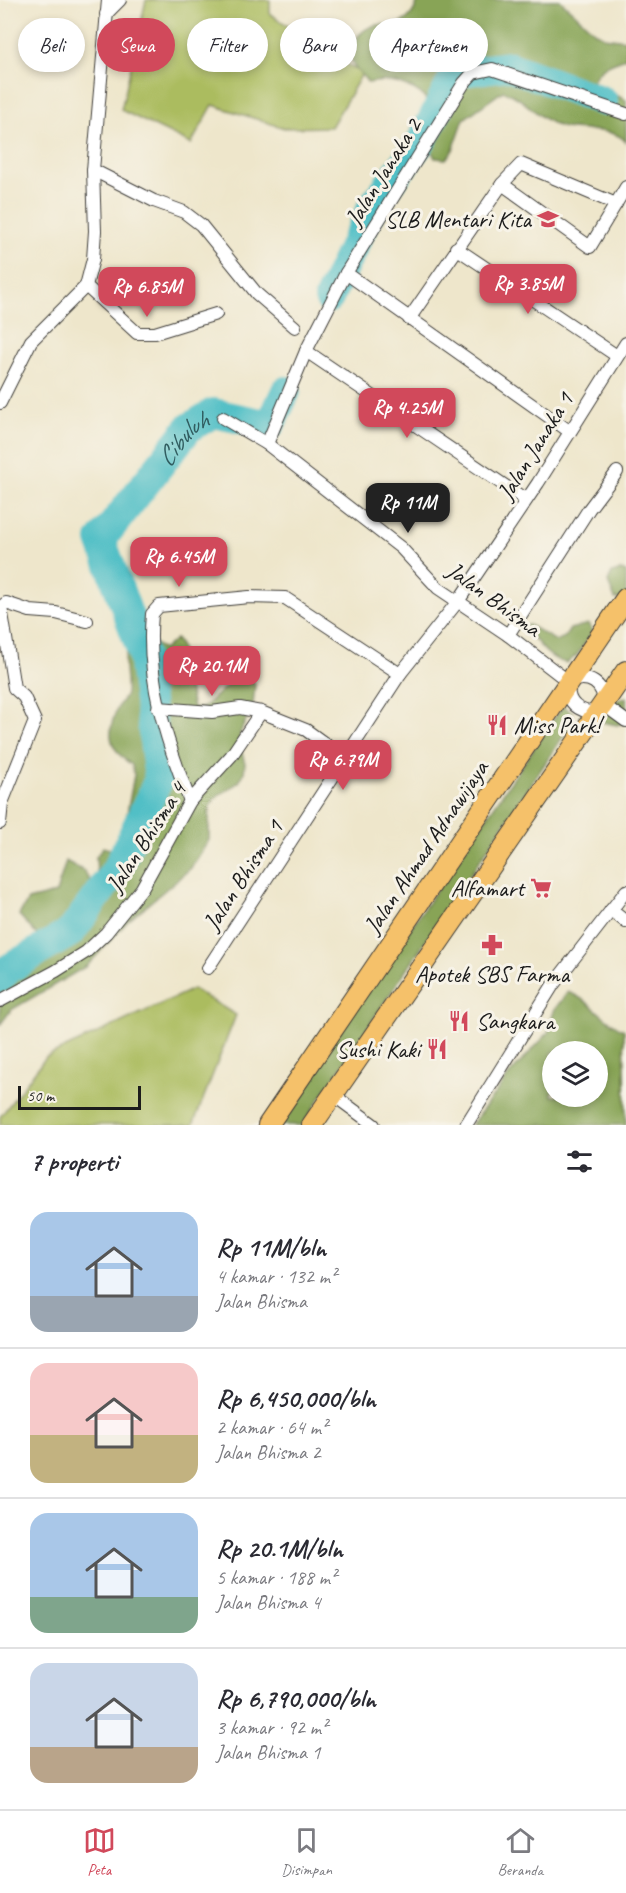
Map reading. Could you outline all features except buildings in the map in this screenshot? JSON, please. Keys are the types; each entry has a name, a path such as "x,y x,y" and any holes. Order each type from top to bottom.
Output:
{"main road":[{"name":"Jalan Ahmad Adnawijaya","path":"268,1125 626,598"},
{"path":"312,1125 626,671"}],"street":[{"path":"0,403 31,341 86,286 93,259 95,231 93,170 108,0"},
{"path":"106,14 120,0"},
{"name":"Jalan Janaka 2","path":"267,444 306,351 346,273 464,83 473,73 492,69 626,114"},
{"path":"409,319 502,184 521,164 616,204"},
{"path":"93,170 154,201 184,212 201,225 257,294 295,327"},
{"path":"502,184 590,247 626,187"},
{"path":"456,248 617,356"},
{"path":"346,273 569,431"},
{"path":"86,286 137,333 155,333 216,314"},
{"name":"Jalan Janaka 1","path":"459,600 626,343"},
{"path":"306,351 526,500"},
{"name":"Jalan Bhisma","path":"223,418 267,444 401,548 438,588 508,635 569,682"},
{"path":"508,635 589,509 616,472"},
{"path":"190,801 158,708 150,638 152,614 159,606 249,597 285,598 400,674"},
{"name":"Jalan Bhisma 1","path":"208,968 400,674 459,600"},
{"path":"0,823 2,802 35,721 24,697 14,688 1,607 6,603 30,611 56,613 87,621"},
{"path":"578,679 595,682 604,696 604,705 589,712 574,706 568,690 569,682 578,679"},
{"path":"604,705 626,721"},
{"path":"158,708 212,712 240,708 261,712 306,730 346,759"},
{"name":"Jalan Bhisma 4","path":"0,1001 86,952 106,933 142,888 190,801 231,756 261,712"},
{"path":"466,1125 552,985 626,891"},
{"path":"611,910 626,921"},
{"path":"332,1094 374,1125"}],"green space":[{"path":"146,0 270,0 270,14 280,21 280,72 357,71 362,74 331,127 284,128 213,105 191,144 121,110 130,72 175,72 175,18 142,18"},
{"path":"418,0 560,0 595,32 604,37 626,40 626,58 603,68 593,80 595,85 626,100 626,142 620,137 605,132 569,129 553,124 519,99 503,91 464,119 453,150 446,159 435,158 429,137 430,117 426,99 419,92 397,83 383,81 368,83 357,70 357,37 369,28 369,72 488,72 488,18 407,18"},
{"path":"621,570 626,572 626,599 615,599 608,582 612,573"},
{"path":"588,624 593,631 577,655 567,663 548,654 524,626 529,625 556,641 565,637 570,629"},
{"path":"143,634 163,650 176,639 181,647 193,708 202,708 228,685 241,678 248,676 255,684 253,706 240,733 239,744 245,763 244,773 239,782 214,799 209,810 209,840 191,868 127,922 87,966 11,1010 0,1025 0,978 9,973 28,974 46,954 39,946 36,934 19,915 28,900 56,893 66,861 84,871 98,893 96,857 103,847 113,850 123,836 134,775 132,765 113,745 111,731 115,714 126,694 126,654 134,641"},
{"path":"626,697 626,722 617,725 602,722 613,702"},
{"path":"563,706 572,712 573,722 302,1125 275,1125"},
{"path":"193,989 236,1015 193,1125 0,1125 0,1117 46,1057"},
{"path":"568,992 584,1000 624,1030 626,1125 471,1125 509,1075 548,1033 554,1010"}],"waterway":[{"name":"Cibuluh","path":"329,298 372,207 422,140 456,73 508,66 603,101"},
{"name":"Cibuluh","path":"0,978 10,968 71,932 118,867 159,779 143,655 101,540 189,428 213,413 270,425 286,391"}],"place":[{"name":"SLB Mentari Kita","path":"548,219"},
{"name":"Miss Park!","path":"497,725"},
{"name":"Alfamart","path":"541,888"},
{"name":"Apotek SBS Farma","path":"492,945"},
{"name":"Sangkara","path":"459,1021"},
{"name":"Sushi Kaki","path":"437,1049"}]}
